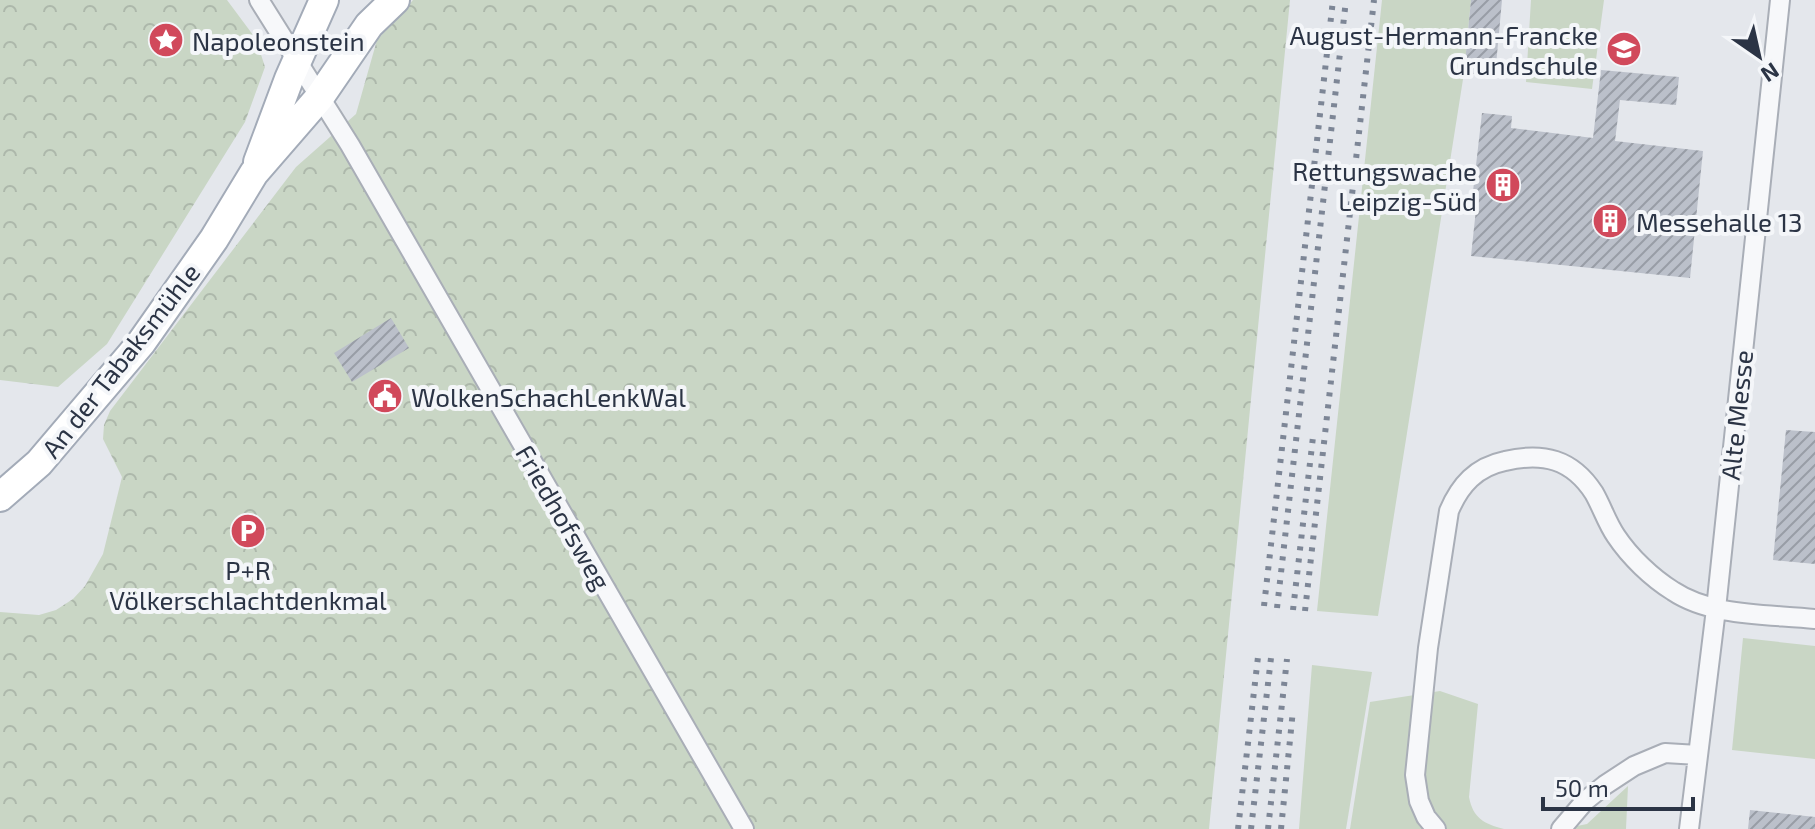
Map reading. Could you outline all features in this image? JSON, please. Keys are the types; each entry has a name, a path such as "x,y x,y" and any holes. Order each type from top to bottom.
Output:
{"main road":[{"name":"An der Tabaksmühle","path":"254,173 296,62 324,0"},
{"name":"An der Tabaksmühle","path":"0,497 39,463 141,343 214,239 254,173 319,98 364,31 385,9"}],"street":[{"name":"Friedhofsweg","path":"259,0 365,171 744,829"},
{"name":"Alte Messe","path":"1689,829 1716,609 1780,0"},
{"path":"1436,829 1419,801 1415,775 1428,648 1449,511 1456,494 1469,478 1481,470 1522,457 1551,459 1572,467 1595,495 1616,535 1645,569 1672,591 1693,603 1716,609 1815,619"},
{"path":"1561,829 1585,801 1634,766 1665,753 1698,755"}],"green space":[{"path":"0,0 227,0 256,39 265,67 245,122 107,344 58,387 0,380"},
{"path":"413,0 1290,0 1209,829 0,829 0,612 39,615 56,610 85,586 103,554 122,477 103,439 104,425 110,411 296,167 356,114 377,40"},
{"path":"1382,0 1471,0 1464,73 1378,616 1317,611"},
{"path":"1531,0 1604,0 1592,89 1526,82"},
{"path":"1743,638 1815,646 1815,759 1732,750"},
{"path":"1312,665 1372,672 1346,829 1299,829"},
{"path":"1440,691 1478,704 1469,797 1480,819 1504,829 1350,829 1370,702"},
{"path":"1628,786 1626,829 1562,829 1587,824"}],"building":[{"path":"1471,0 1502,0 1495,76 1464,73"},
{"name":"Messehalle 13","path":"1601,70 1679,77 1676,105 1620,100 1615,141 1703,151 1690,278 1471,256 1477,200 1472,200 1482,113 1512,116 1511,128 1593,138"},
{"path":"391,318 409,348 352,382 334,353"},
{"path":"1786,430 1815,432 1815,564 1773,560"},
{"path":"1750,810 1815,817 1815,829 1748,829"}],"railway":[{"path":"1264,606 1333,0"},
{"path":"1277,608 1346,0"},
{"path":"1305,611 1374,0"},
{"path":"1293,610 1313,437"},
{"path":"1238,829 1258,657"},
{"path":"1251,829 1271,658"},
{"path":"1268,829 1287,659"},
{"path":"1281,829 1293,710"}],"place":[{"name":"Napoleonstein","path":"166,40"},
{"name":"August-Hermann-Francke Grundschule","path":"1624,49"},
{"name":"Rettungswache Leipzig-Süd","path":"1503,185"},
{"name":"Messehalle 13","path":"1610,221"},
{"name":"WolkenSchachLenkWal","path":"385,396"},
{"name":"P+R Völkerschlachtdenkmal","path":"248,531"}]}
